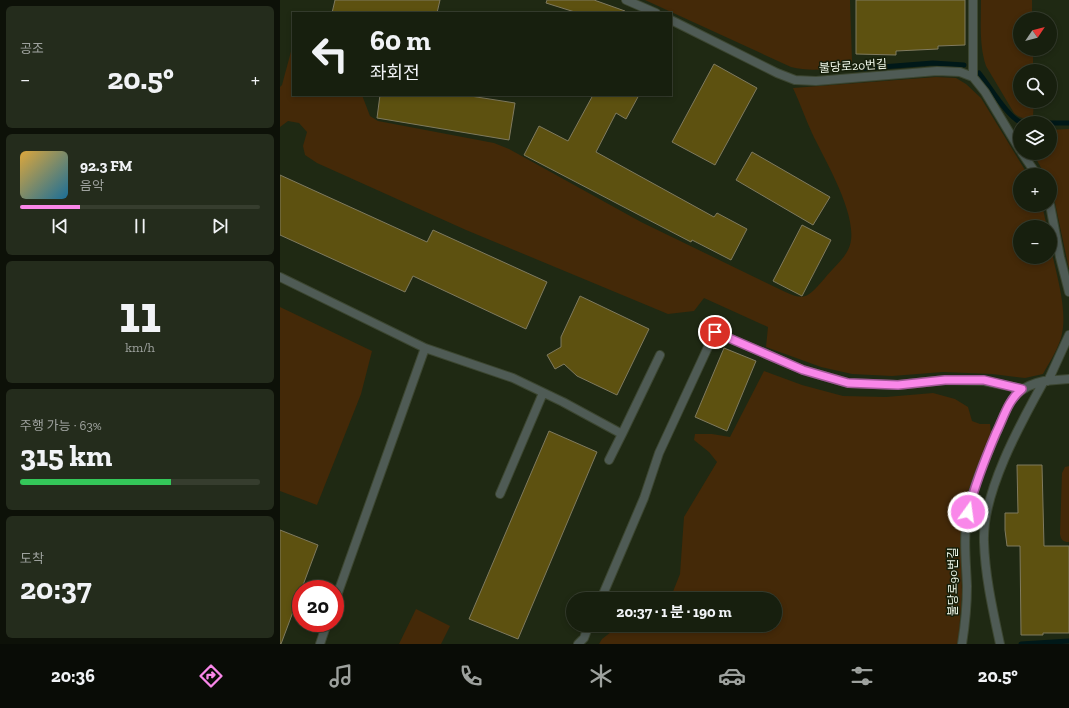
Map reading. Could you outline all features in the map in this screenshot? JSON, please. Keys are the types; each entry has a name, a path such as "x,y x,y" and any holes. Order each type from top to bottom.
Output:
{"lane":[{"path":"626,0 654,12"},
{"path":"973,0 973,77 985,92 1013,138"},
{"name":"불당로20번길","path":"672,20 777,73 795,80 816,81 937,71 960,72 973,77"},
{"path":"1051,212 1060,257 1069,292"},
{"path":"280,277 425,348 513,378 543,392 622,434"},
{"path":"604,592 644,498 658,453 715,332 803,370 848,383 898,385 945,380 984,380 1022,389"},
{"path":"1000,644 984,541 987,510 997,476 1008,450 1046,381 1069,335"},
{"path":"342,580 425,348"},
{"path":"609,460 660,355"},
{"name":"불당로90번길","path":"962,644 966,611 964,541 968,512 978,475 1007,407 1014,395 1032,384 1069,379"},
{"path":"500,494 543,392"},
{"path":"320,644 324,632"},
{"path":"578,644 584,638 587,632"}],"shaded area":[{"path":"645,0 850,0 852,61 849,66 813,70 798,69"},
{"path":"981,0 1032,0 1032,12 1013,12 1013,56 1033,56 1033,64 1013,64 1013,108 1034,108 1033,116 1018,116 1014,113 986,66 981,42"},
{"path":"292,48 292,96 362,96 370,116 378,121 494,143 509,149 641,222 777,288 799,297 808,295 818,286 846,254 851,238 850,224 840,191 812,133 793,88 936,77 956,78 966,84 981,98 1013,150 1013,160 1019,160 1024,168 1013,168 1013,212 1044,212 1045,220 1013,220 1013,264 1054,264 1062,303 1063,327 1061,338 1053,357 1043,374 1025,378 992,374 943,372 892,376 852,374 821,367 766,347 768,327 704,298 694,311 668,314 466,230 317,163 305,155 303,146 307,132 299,123 288,121 280,127 280,87 282,85"},
{"path":"1069,129 1069,269 1057,212 1057,168 1041,168 1037,160 1057,160 1057,130"},
{"path":"280,307 372,351 361,394 317,505 280,491"},
{"path":"764,371 802,385 843,396 886,397 933,393 955,399 968,407 972,421 980,424 990,424 991,432 968,491 962,520 962,594 958,644 599,644 602,639 611,632 782,632 782,592 673,592 680,574 684,517 717,462 709,452 694,440 695,434 712,434 730,437"},
{"path":"1069,466 1069,542 1065,542 1061,538 1060,534 1062,473 1065,467"},
{"path":"416,609 450,626 441,644 399,644"}],"building":[{"path":"335,0 440,0 437,12 332,12"},
{"path":"547,0 594,0 625,12 575,12 546,3"},
{"path":"856,0 965,0 965,45 938,46 938,49 896,51 896,55 856,54"},
{"path":"714,64 757,88 715,165 672,142"},
{"path":"380,96 470,96 515,103 509,140 377,118"},
{"path":"592,96 638,96 626,119 616,113 596,152 714,217 717,213 747,229 731,260 692,240 691,242 524,155 539,126 568,141"},
{"path":"752,152 830,197 813,225 736,180"},
{"path":"280,175 427,242 433,230 547,282 526,329 413,276 405,292 280,235"},
{"path":"802,225 831,240 802,296 773,281"},
{"path":"580,296 649,329 617,395 577,376 564,364 555,369 547,355 561,347 561,337"},
{"path":"724,348 756,361 727,431 695,417"},
{"path":"549,431 597,452 518,639 469,619"},
{"path":"1017,465 1042,465 1044,546 1069,546 1069,633 1021,635 1020,546 1007,546 1005,530 1005,513 1018,513"},
{"path":"280,530 318,545 305,580 292,580 292,615 281,644"}],"waterway":[{"path":"856,69 933,63 964,65"},
{"path":"979,73 1013,117"},
{"path":"1057,123 1069,123"},
{"path":"1021,644 1069,641"}],"route":[{"path":"715,332 803,370 848,383 898,385 945,380 984,380 1022,389 1014,395 1007,407 978,475 968,512"}]}
